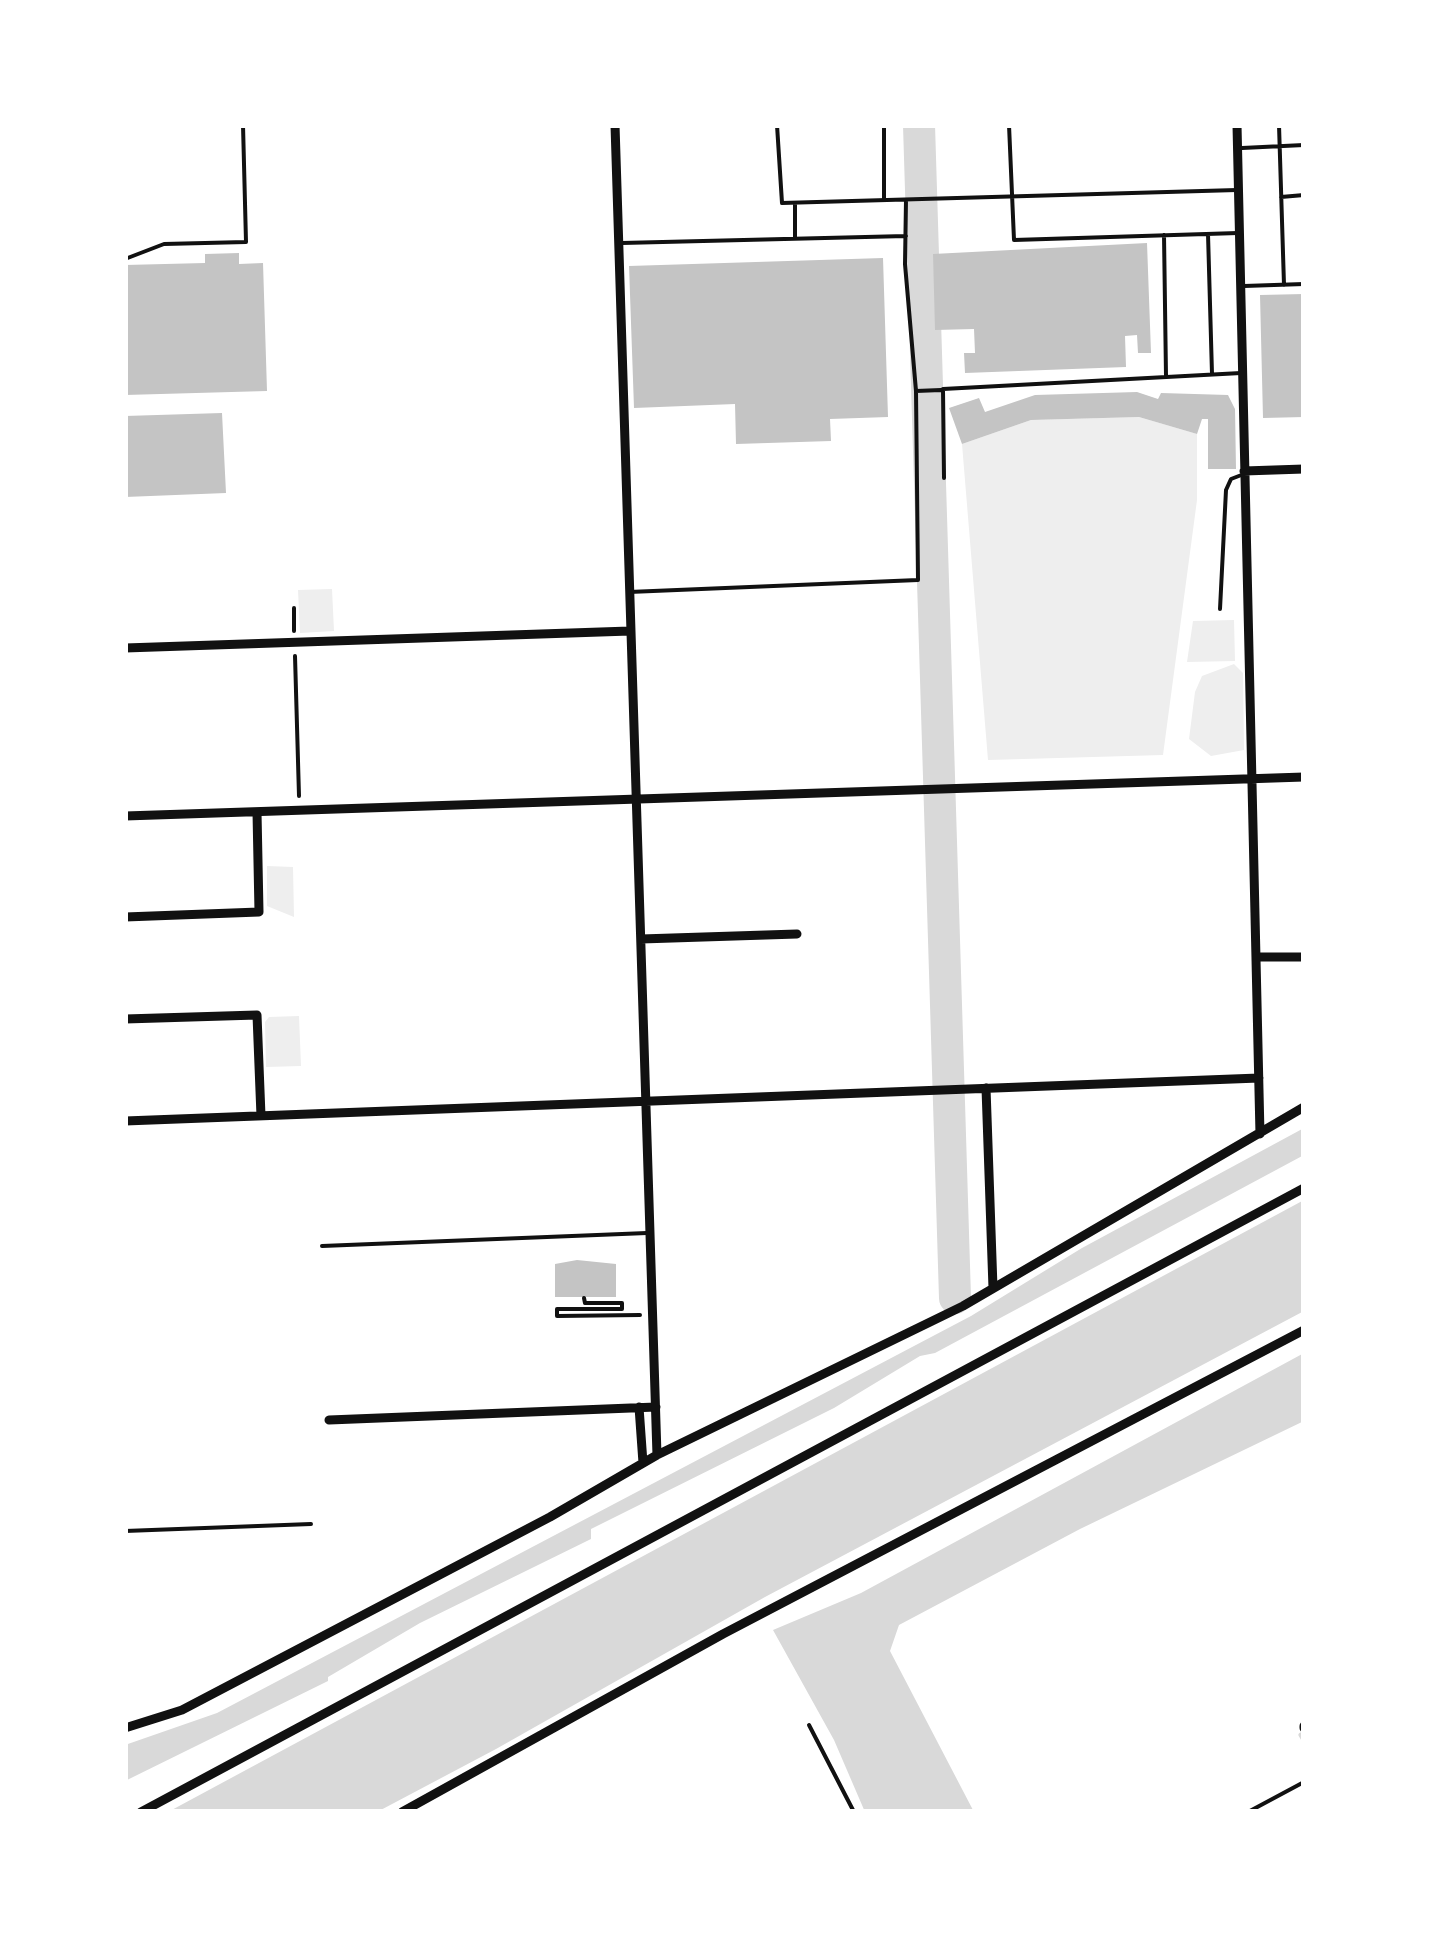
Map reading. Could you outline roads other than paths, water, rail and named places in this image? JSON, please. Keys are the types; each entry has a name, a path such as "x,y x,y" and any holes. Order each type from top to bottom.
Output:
{"street":[{"path":"615,125 657,1455"},
{"path":"1237,125 1260,1134"},
{"path":"1244,473 1304,469"},
{"path":"125,648 630,631"},
{"path":"125,816 1304,777"},
{"path":"125,917 259,912 256,812"},
{"path":"641,939 797,934"},
{"path":"1256,958 1304,957"},
{"path":"125,1020 256,1015 260,1116"},
{"path":"125,1121 1259,1078"},
{"path":"986,1088 993,1288"},
{"path":"125,1728 182,1710 322,1639 657,1455 993,1288 1304,1107"},
{"path":"141,1812 1304,1188"},
{"path":"402,1812 723,1634 1304,1330"},
{"path":"329,1420 656,1406"},
{"path":"639,1407 643,1463"}],"lane":[{"path":"125,259 164,244 246,242 244,125"},
{"path":"778,125 782,203 1237,190"},
{"path":"884,125 884,200"},
{"path":"1010,125 1014,240 1238,233"},
{"path":"1278,125 1284,285"},
{"path":"1237,148 1304,145"},
{"path":"1281,197 1304,196"},
{"path":"629,592 918,580 919,391 906,200"},
{"path":"795,203 796,239"},
{"path":"1208,234 1212,374"},
{"path":"1164,235 1166,376"},
{"path":"617,243 906,236"},
{"path":"1238,286 1304,284"},
{"path":"919,391 1241,373"},
{"path":"943,390 944,478"},
{"path":"1220,609 1226,490 1231,479 1244,473"},
{"path":"322,1246 650,1233"},
{"path":"125,1531 310,1524"}],"waterway":[{"path":"919,125 955,1298"},
{"path":"1301,1735 1304,1740"}]}
